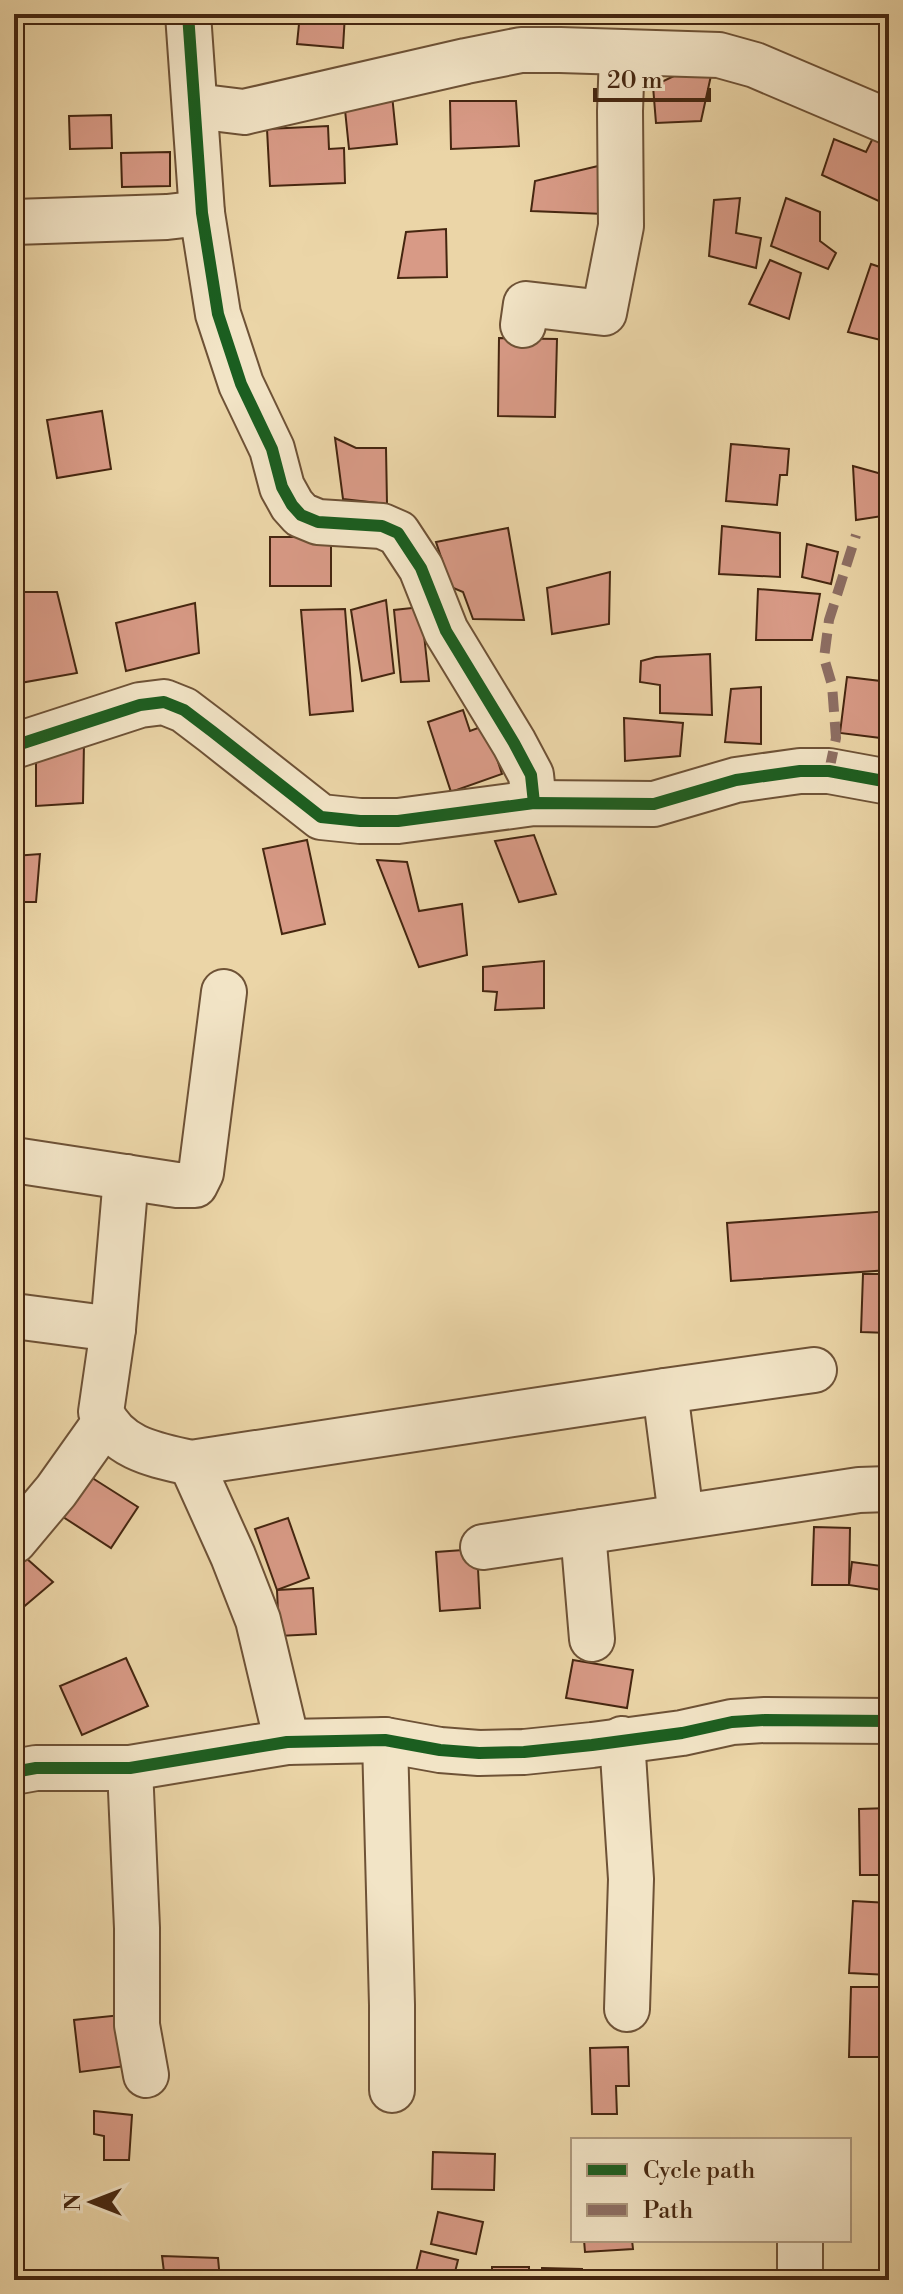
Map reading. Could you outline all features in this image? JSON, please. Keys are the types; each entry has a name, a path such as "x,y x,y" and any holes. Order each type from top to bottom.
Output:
{"street":[{"path":"188,14 202,213 218,314 241,384 272,449 282,487 301,515 318,522 382,526 398,533 421,568 446,631 531,775 534,803"},
{"path":"195,106 244,112 521,50 719,55 755,65 889,122"},
{"path":"523,325 526,304 604,313 621,226 622,54"},
{"path":"14,222 202,213"},
{"path":"14,746 140,705 164,702 184,710 321,817 360,821 398,821 534,803 654,804 736,780 800,771 829,771 889,782"},
{"path":"14,1160 177,1185 195,1185 201,1173 224,992"},
{"path":"126,1177 113,1329 101,1412 115,1435 143,1452 191,1463 814,1370"},
{"path":"14,1316 113,1329"},
{"path":"665,1391 681,1516"},
{"path":"14,1541 56,1491 105,1422"},
{"path":"191,1463 258,1620 287,1742"},
{"path":"483,1547 859,1490 889,1489"},
{"path":"583,1532 592,1639"},
{"path":"14,1772 36,1768 130,1768 287,1742 385,1740 479,1753 551,1749 682,1733 732,1722 889,1721"},
{"path":"622,1739 631,1879 627,2009"},
{"path":"385,1740 392,2090"},
{"path":"130,1768 137,1928 137,2025 146,2075"},
{"path":"800,2242 800,2280"}],"building":[{"path":"300,14 345,14 343,48 297,44"},
{"path":"712,71 701,121 656,123 653,86 678,74"},
{"path":"392,95 397,144 349,149 344,100"},
{"path":"450,101 516,101 519,146 451,149"},
{"path":"111,115 112,148 70,149 69,116"},
{"path":"328,126 329,149 344,148 345,183 270,186 267,129"},
{"path":"875,134 889,139 889,192 883,203 822,175 834,139 866,152"},
{"path":"170,152 170,186 122,187 121,153"},
{"path":"598,166 604,214 531,211 535,181"},
{"path":"740,198 736,233 761,238 756,268 709,256 714,200"},
{"path":"786,198 820,212 820,241 836,253 828,269 771,246"},
{"path":"446,229 447,277 398,278 406,232"},
{"path":"770,260 801,273 789,319 749,304"},
{"path":"871,264 889,270 889,342 848,332"},
{"path":"499,338 557,339 555,417 498,416"},
{"path":"102,411 111,469 57,478 47,420"},
{"path":"335,438 356,448 386,448 387,504 343,499"},
{"path":"731,444 789,449 787,475 780,475 777,505 726,501"},
{"path":"853,466 889,476 889,515 856,520"},
{"path":"722,526 780,533 780,577 719,574"},
{"path":"508,528 524,620 473,619 463,592 451,587 436,542"},
{"path":"270,537 331,537 331,586 270,586"},
{"path":"807,544 838,552 831,584 802,577"},
{"path":"610,572 609,624 552,634 547,588"},
{"path":"758,589 820,594 812,640 756,640"},
{"path":"16,592 57,592 77,673 20,683 14,667 14,616 20,614"},
{"path":"386,600 394,673 362,681 351,610"},
{"path":"195,603 199,653 126,671 116,623"},
{"path":"421,607 429,681 401,682 394,610"},
{"path":"345,609 353,711 310,715 301,610"},
{"path":"710,654 712,715 660,713 660,685 640,682 641,661 656,657"},
{"path":"847,677 889,682 889,739 840,733"},
{"path":"761,687 761,744 725,742 731,689"},
{"path":"463,710 470,731 486,725 502,774 451,792 428,722"},
{"path":"624,718 683,723 680,756 625,761"},
{"path":"84,742 83,803 36,806 36,746"},
{"path":"534,835 556,894 519,902 495,841"},
{"path":"307,840 325,924 282,934 263,849"},
{"path":"40,854 36,902 14,902 14,856"},
{"path":"377,860 407,862 419,911 462,904 467,955 419,967"},
{"path":"544,961 544,1008 495,1010 497,992 483,991 483,967"},
{"path":"889,1211 889,1270 731,1281 727,1223"},
{"path":"863,1274 889,1274 889,1333 861,1332"},
{"path":"86,1474 138,1507 111,1548 60,1515"},
{"path":"288,1518 309,1578 277,1590 255,1529"},
{"path":"814,1527 850,1528 849,1585 812,1585"},
{"path":"477,1549 480,1608 440,1611 436,1552"},
{"path":"17,1550 53,1582 14,1615 14,1553"},
{"path":"852,1562 889,1567 889,1591 849,1585"},
{"path":"313,1588 316,1634 279,1636 277,1590"},
{"path":"126,1658 148,1706 82,1735 60,1686"},
{"path":"573,1660 633,1670 627,1708 566,1698"},
{"path":"889,1808 889,1875 860,1875 859,1809"},
{"path":"853,1901 889,1903 889,1975 849,1973"},
{"path":"851,1987 889,1987 889,2057 849,2057"},
{"path":"16,2015 18,2081 14,2081"},
{"path":"121,2015 126,2066 80,2072 74,2020"},
{"path":"628,2047 629,2086 616,2086 617,2114 592,2114 590,2048"},
{"path":"94,2111 132,2115 129,2160 104,2160 104,2136 94,2134"},
{"path":"433,2152 495,2154 494,2190 432,2189"},
{"path":"438,2212 483,2222 476,2254 431,2244"},
{"path":"584,2242 632,2242 633,2249 585,2252"},
{"path":"421,2251 458,2260 453,2280 414,2280"},
{"path":"162,2256 218,2258 220,2280 165,2280"},
{"path":"492,2267 529,2267 529,2280 492,2280"},
{"path":"542,2268 582,2269 582,2280 542,2280"}],"marked path":[{"path":"829,771 836,738 832,685 824,658 829,620 856,535"}],"cycle path":[{"path":"188,14 202,213 218,314 241,384 272,449 282,487 301,515 318,522 382,526 398,533 421,568 446,631 531,775 534,803"},
{"path":"14,746 140,705 164,702 184,710 321,817 360,821 398,821 534,803 654,804 736,780 800,771 829,771 889,782"},
{"path":"14,1772 36,1768 130,1768 287,1742 385,1740 440,1750 524,1752 682,1733 732,1722 889,1721"}]}
